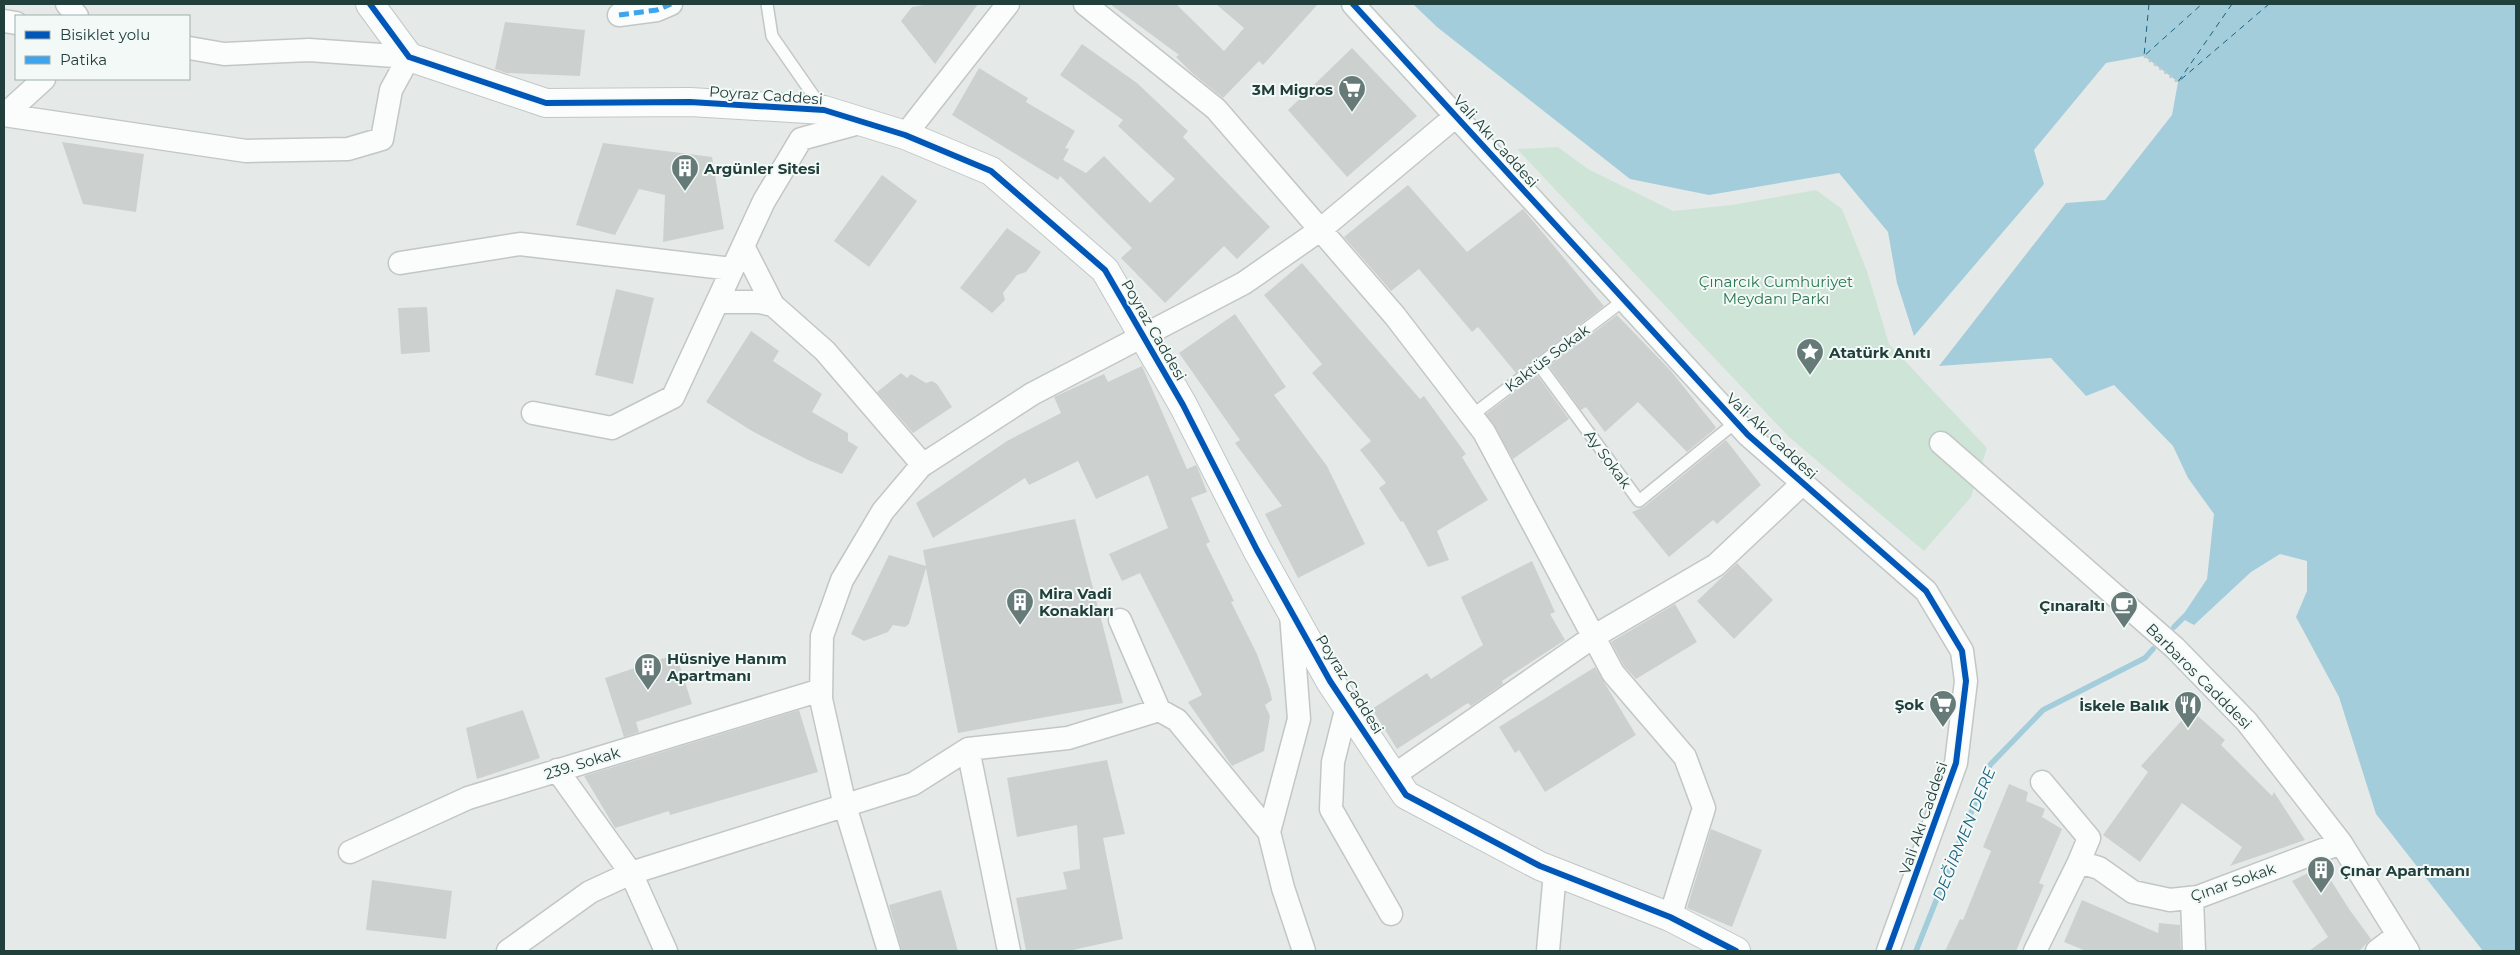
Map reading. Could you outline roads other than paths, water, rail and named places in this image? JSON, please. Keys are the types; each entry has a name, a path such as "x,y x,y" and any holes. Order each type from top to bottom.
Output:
{"street":[{"path":"67,4 77,15"},
{"path":"370,4 409,57"},
{"path":"620,14 656,10 671,4"},
{"path":"905,135 1008,4"},
{"path":"1085,4 1216,109 1395,316 1484,432 1613,673 1686,758 1704,808 1670,917"},
{"name":"Vali Akı Caddesi","path":"1354,4 1736,422 1926,591 1962,651 1966,681 1956,763 1888,951"},
{"path":"190,48 224,54 309,50 409,57"},
{"path":"4,114 246,151 348,149 382,139 392,90 409,57"},
{"name":"Poyraz Caddesi","path":"409,57 546,103 690,102 824,110 905,135 991,171 1105,270 1183,405 1291,610 1347,706 1406,795 1555,872 1670,917 1736,951"},
{"path":"4,114 43,80"},
{"path":"889,951 845,806 821,699 822,636 842,580 882,511 923,465 1032,394 1244,283 1320,230 1456,116"},
{"path":"533,413 612,428 673,397 764,201 801,139 863,122"},
{"path":"400,263 520,244 732,269"},
{"path":"743,246 772,305 825,351 923,465"},
{"path":"717,302 759,302 772,305"},
{"name":"Barbaros Cadddesi","path":"1941,443 2175,648 2247,722 2341,843 2403,943"},
{"path":"1393,776 1593,637 1716,566 1803,483"},
{"path":"1269,832 1298,719 1291,610"},
{"path":"1120,620 1158,710 1178,720 1269,832 1283,888 1304,951"},
{"name":"239. Sokak","path":"350,852 468,798 821,690"},
{"path":"1347,706 1333,762 1331,809 1391,914"},
{"path":"508,951 590,892 631,873 913,784 968,749 1068,738 1158,710"},
{"path":"968,749 1009,951"},
{"path":"557,770 631,873 666,951"},
{"path":"2036,951 2089,838 2042,782"},
{"name":"Çınar Sokak","path":"2079,862 2099,868 2133,892 2170,900 2192,898 2341,843"},
{"path":"1548,951 1555,872"},
{"path":"2192,898 2194,951"},
{"path":"2377,951 2403,943"}],"lane":[{"path":"767,4 772,36 824,110"},
{"name":"Kaktüs Sokak","path":"1471,416 1624,300"},
{"name":"Ay Sokak","path":"1539,365 1639,501 1736,422"}],"water":[{"path":"1413,4 2516,4 2516,951 2483,951 2376,814 2339,697 2296,617 2307,591 2307,561 2280,554 2251,572 2194,625 2181,618 2207,579 2214,514 2188,478 2173,446 2114,385 2086,396 2051,358 1939,366 2066,203 2105,200 2172,115 2178,82 2144,56 2106,63 2034,150 2044,184 1914,336 1897,283 1888,232 1839,173 1709,195 1630,179 1437,27"}],"waterway":[{"path":"2174,627 2187,614"},
{"name":"DEĞİRMEN DERE","path":"1916,951 1990,765 2043,710 2145,658 2153,649"}],"place":[{"name":"3M Migros","path":"1352,113"},
{"name":"Argünler Sitesi","path":"685,192"},
{"name":"Atatürk Anıtı","path":"1810,376"},
{"name":"Mira Vadi Konakları","path":"1020,626"},
{"name":"Çınaraltı","path":"2124,629"},
{"name":"Hüsniye Hanım Apartmanı","path":"648,691"},
{"name":"Şok","path":"1943,728"},
{"name":"İskele Balık","path":"2188,729"},
{"name":"Çınar Apartmanı","path":"2321,894"}],"park label":[{"name":"Çınarcık Cumhuriyet Meydanı Parkı","path":"1776,290"}]}
